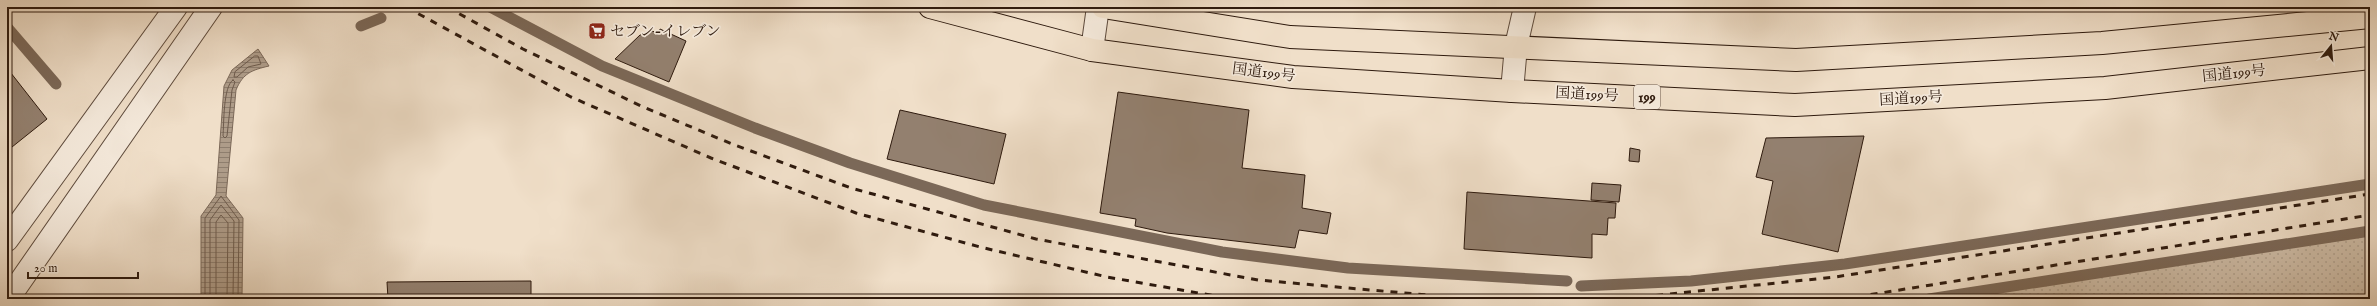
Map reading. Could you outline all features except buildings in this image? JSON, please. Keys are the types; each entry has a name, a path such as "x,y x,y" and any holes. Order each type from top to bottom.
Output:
{"highway":[{"name":"国道199号","path":"930,7 1092,50 1293,76 1512,91 1795,105 2105,88 2370,58"},
{"path":"1103,7 1290,37 1516,46 1796,60 2102,43 2370,17"}],"street":[{"path":"7,240 176,7"},
{"path":"8,299 211,7"},
{"path":"1092,50 1098,7"},
{"path":"1512,91 1516,46 1525,7"},
{"path":"2370,9 2370,26"}],"shaded area":[{"path":"2370,235 2370,299 1956,299"}],"water":[{"path":"258,49 269,66 249,73 245,76 236,90 226,196 243,218 242,299 201,299 201,216 216,195 224,86 232,70"}],"waterway":[{"path":"490,7 602,66 755,128 850,163 984,205 1222,252 1348,268 1567,281"},
{"path":"361,26 381,18"},
{"path":"7,27 56,84"},
{"path":"1581,286 1691,281 1845,264 2370,184"},
{"path":"1929,299 2370,231"}],"railway":[{"path":"406,7 571,97 711,158 856,213 980,247 1107,277 1233,299"},
{"path":"447,7 523,49 641,106 732,144 851,188 1036,239 1258,280 1461,298 1650,296 1835,277 2370,194"},
{"path":"1843,299 2370,215"}],"place":[{"name":"セブン-イレブン","path":"597,31"}]}
